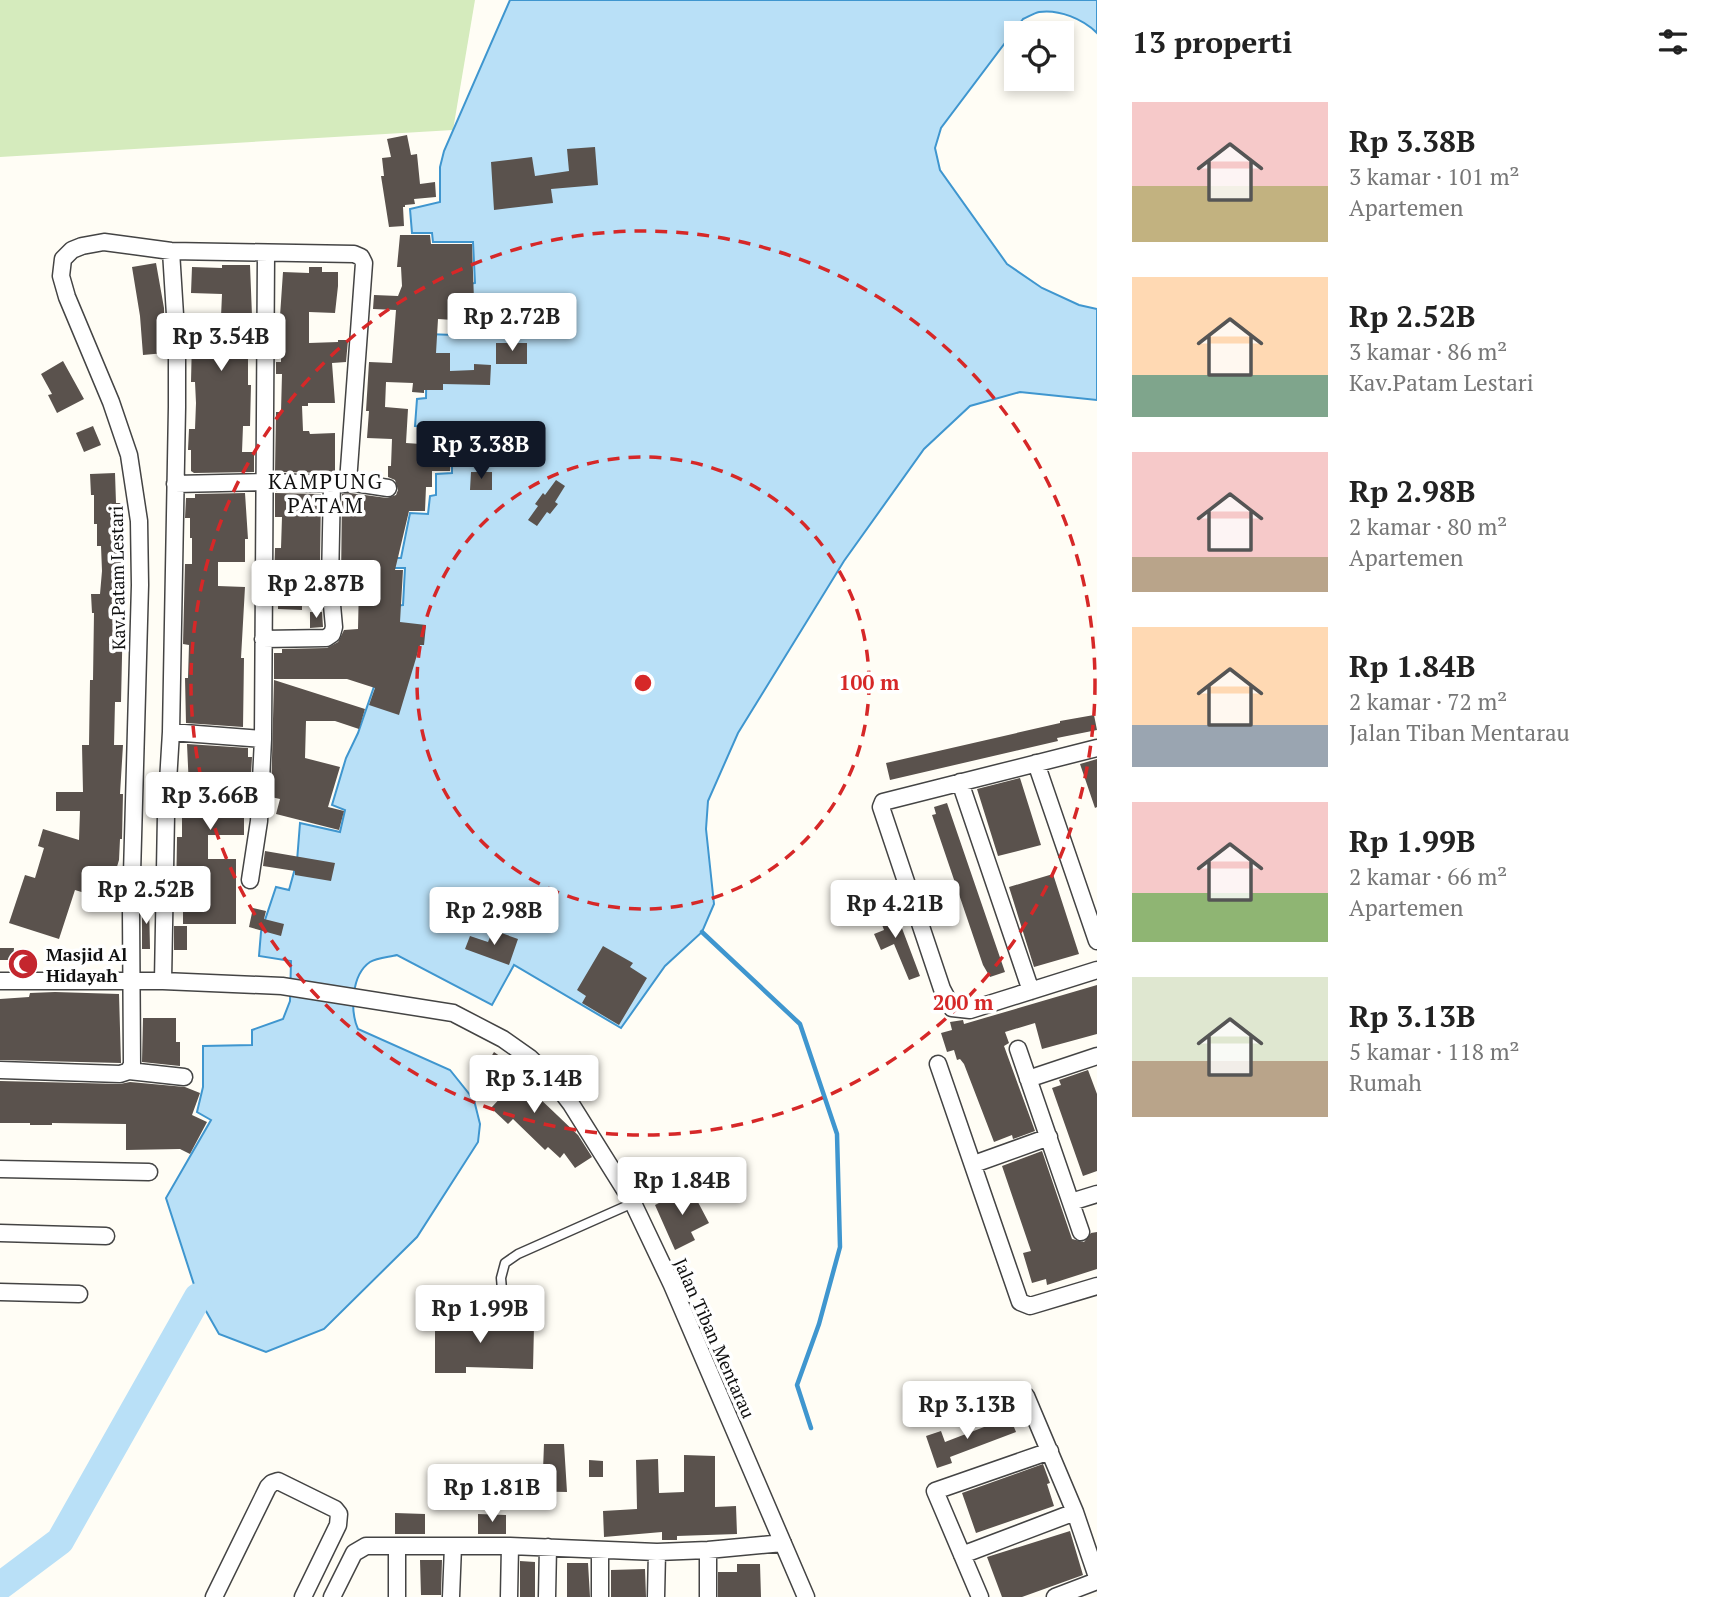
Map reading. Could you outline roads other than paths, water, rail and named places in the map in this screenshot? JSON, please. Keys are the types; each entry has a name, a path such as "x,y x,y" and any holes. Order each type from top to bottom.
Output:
{"street":[{"name":"Kav.Patam Lestari","path":"129,1071 132,1064 131,910 140,585 137,511 129,455 111,402 66,297 61,266 63,259 72,250 104,242 171,251 354,254 361,257 363,263 340,482"},
{"path":"0,981 163,981 166,815 171,732 177,347 171,251"},
{"path":"250,880 259,821 263,739 266,254"},
{"path":"175,484 340,482 388,488"},
{"path":"263,639 326,638 332,634 330,583 340,482"},
{"path":"171,732 263,739"},
{"path":"1097,748 883,802 881,807 942,989 952,1008 970,1010 1097,970"},
{"path":"1036,763 1097,941"},
{"path":"960,782 1031,991"},
{"name":"Jalan Tiban Mentarau","path":"163,981 282,986 453,1013 477,1024 530,1058 552,1079 571,1104 633,1203 672,1285 806,1597"},
{"path":"1018,1049 1081,1232"},
{"path":"1028,1079 1097,1057"},
{"path":"938,1064 1022,1304 1032,1306 1097,1286"},
{"path":"0,1070 120,1074 129,1071 184,1077"},
{"path":"975,1167 1050,1140"},
{"path":"0,1168 149,1172"},
{"path":"1071,1202 1097,1194"},
{"path":"0,1233 106,1236"},
{"path":"0,1292 79,1294"},
{"path":"1026,1396 1075,1511 1097,1579 1055,1597"},
{"path":"979,1597 935,1491 1050,1451"},
{"path":"214,1597 268,1487 278,1481 335,1509 339,1514 338,1525 303,1597"},
{"path":"962,1555 1075,1511"},
{"path":"332,1597 356,1550 366,1546 510,1546 657,1552 783,1543"},
{"path":"397,1546 397,1597"},
{"path":"451,1597 453,1546"},
{"path":"509,1597 510,1546"},
{"path":"547,1597 548,1547"},
{"path":"600,1550 600,1597"},
{"path":"708,1550 708,1597"},
{"path":"656,1597 657,1552"}],"lane":[{"path":"503,1301 501,1278 505,1263 518,1254 633,1203"}],"water":[{"path":"510,0 1097,0 1097,33 1078,19 1055,12 1039,12 1021,21 1004,21 1004,44 941,128 935,148 940,170 1007,264 1042,288 1079,305 1097,309 1097,400 1020,392 970,406 924,449 844,561 738,733 708,801 706,829 714,904 702,932 665,966 621,1028 514,965 492,1005 397,955 370,962 364,968 356,984 353,1003 358,1029 450,1070 474,1100 480,1124 478,1142 417,1237 324,1329 266,1352 219,1334 198,1297 166,1198 211,1120 197,1112 203,1087 203,1046 252,1045 252,1030 283,1019 290,1001 291,961 259,956 261,932 276,887 289,890 297,861 300,823 340,832 345,810 332,805 346,758 358,733 380,669 391,606 403,605 405,568 364,568 365,558 401,558 410,513 428,514 430,496 436,495 436,474 452,473 452,444 436,444 435,427 415,426 417,399 426,398 427,334 454,335 456,322 485,322 485,300 465,298 464,285 475,283 473,242 433,242 432,233 412,233 410,209 440,202 440,167 444,151"}],"waterway":[{"path":"702,932 800,1024 837,1134 840,1247 819,1324 797,1385 811,1428"},
{"path":"0,1586 60,1541 198,1297"}],"place":[{"name":"Masjid Al Hidayah","path":"23,964"}],"district":[{"name":"KAMPUNG PATAM","path":"326,493"}]}
